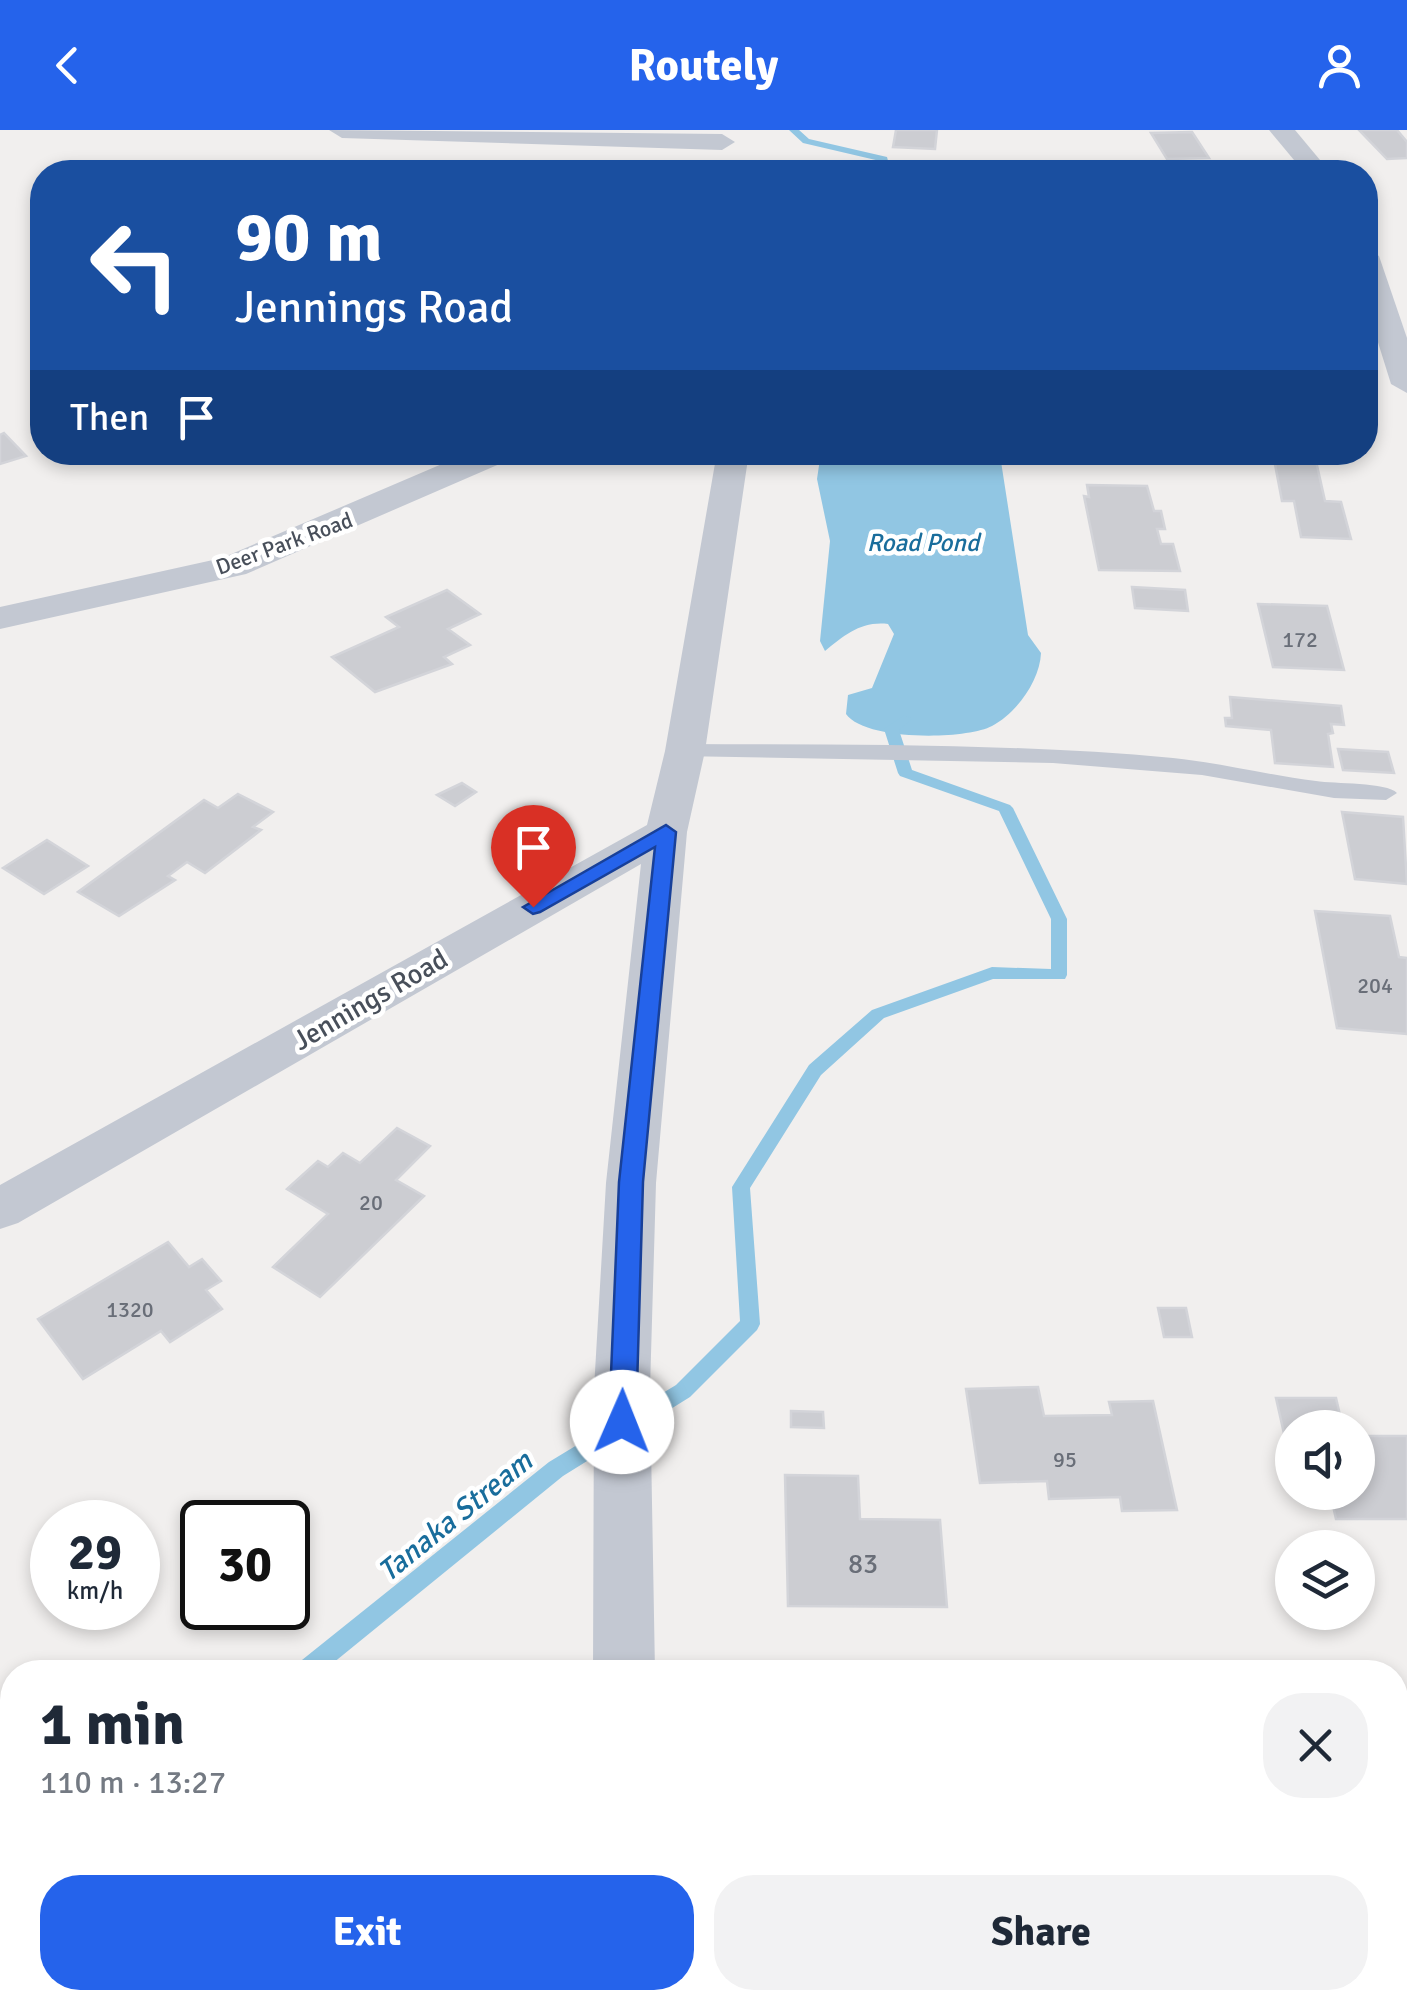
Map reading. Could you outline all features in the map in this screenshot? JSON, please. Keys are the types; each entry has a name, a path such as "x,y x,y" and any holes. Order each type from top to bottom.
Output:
{"street":[{"path":"342,130 722,146"},
{"path":"1282,130 1308,160"},
{"path":"1378,296 1407,384"},
{"name":"Deer Park Road","path":"0,618 233,566 470,465"},
{"path":"624,1660 622,1388 631,1182 666,832 686,751 731,465"},
{"name":"Jennings Road","path":"0,1209 666,832"}],"lane":[{"path":"686,751 923,750 1175,765 1276,778 1344,795 1386,793"}],"water":[{"name":"Road Pond","path":"819,465 1002,465 1028,635 1041,653 1032,685 1001,720 979,731 916,735 873,729 846,714 848,695 872,688 894,634 888,624 878,624 854,630 825,651 820,641 830,541 817,479"}],"building":[{"path":"896,130 937,130 935,149 893,147"},
{"path":"1359,130 1397,130 1407,142 1407,158 1387,159"},
{"path":"1192,132 1209,158 1167,159 1151,133"},
{"path":"4,433 26,456 0,464 0,435"},
{"path":"1275,465 1317,465 1325,501 1341,502 1351,539 1301,537 1294,501 1282,501"},
{"path":"1087,485 1147,486 1154,511 1161,511 1165,529 1157,529 1161,544 1173,544 1180,571 1099,570 1084,496 1089,497"},
{"path":"1132,587 1185,590 1188,611 1135,608"},
{"path":"447,590 480,614 448,629 470,645 444,657 452,664 375,692 332,657 399,627 386,617"},
{"path":"1258,604 1327,606 1344,670 1273,667"},
{"path":"1230,697 1341,706 1344,725 1331,724 1333,733 1328,734 1333,767 1275,763 1271,730 1226,726 1225,718 1232,718"},
{"path":"1338,749 1388,752 1394,773 1343,770"},
{"path":"462,783 476,792 455,806 437,795"},
{"path":"238,794 273,812 253,827 261,830 205,873 187,862 168,876 175,880 119,916 78,892 204,800 218,808"},
{"path":"1342,812 1403,817 1407,884 1355,879"},
{"path":"47,840 88,866 44,894 3,868"},
{"path":"1315,911 1390,916 1399,957 1407,958 1407,1034 1337,1028"},
{"path":"397,1128 430,1146 396,1180 424,1196 320,1297 273,1267 328,1214 287,1189 318,1161 328,1167 343,1153 360,1163"},
{"path":"168,1242 189,1267 202,1259 221,1281 206,1290 222,1309 170,1342 161,1331 83,1379 38,1319"},
{"path":"1158,1308 1186,1308 1192,1337 1164,1337"},
{"path":"1038,1387 1044,1416 1112,1415 1109,1402 1153,1401 1177,1510 1122,1511 1120,1497 1049,1499 1047,1481 980,1483 966,1389"},
{"path":"1276,1398 1336,1398 1339,1410 1279,1410"},
{"path":"791,1411 823,1412 824,1428 791,1427"},
{"path":"1375,1436 1407,1436 1407,1519 1336,1519 1334,1510 1375,1510"},
{"path":"785,1475 858,1476 860,1519 940,1520 947,1607 788,1606"}],"waterway":[{"name":"Tanaka Stream","path":"794,130 806,141 884,160"},
{"name":"Tanaka Stream","path":"320,1660 556,1469 683,1391 750,1324 741,1187 815,1070 878,1014 992,973 1059,975 1059,919 1005,808 905,773 891,729 905,719"}],"route":[{"path":"533,907 666,832 631,1182 622,1422"}]}
